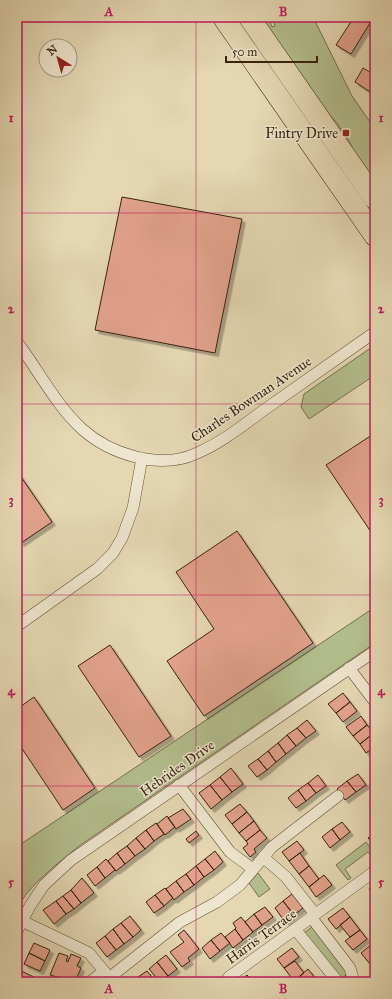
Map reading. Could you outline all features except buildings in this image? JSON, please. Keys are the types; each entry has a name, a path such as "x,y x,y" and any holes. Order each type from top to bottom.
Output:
{"highway":[{"path":"223,17 375,236"},
{"path":"249,17 375,199"}],"street":[{"name":"Charles Bowman Avenue","path":"17,342 46,386 82,429 97,441 114,450 142,458 167,460 194,455 228,436 375,332"},
{"path":"17,626 97,569 113,553 122,538 133,508 142,458"},
{"name":"Hebrides Drive","path":"17,932 44,885 71,860 375,651"},
{"path":"349,668 375,702"},
{"path":"179,785 230,852 253,869"},
{"path":"90,982 109,977 180,922 217,902 240,885 272,847 338,796"},
{"name":"Harris Terrace","path":"263,857 286,877 313,916"},
{"name":"Harris Terrace","path":"225,982 229,977 375,871"},
{"path":"313,916 350,968 354,982"},
{"path":"22,921 89,952 109,977"},
{"path":"295,929 338,982"}],"green space":[{"path":"258,17 268,17 272,27 275,26 272,17 313,17 352,96 375,129 375,188 363,170 350,143 337,123 311,95"},
{"path":"375,345 375,375 309,419 301,407 304,394"},
{"path":"375,607 375,643 79,846 36,883 22,900 17,909 17,852 21,844"},
{"path":"366,842 375,854 375,860 368,852 345,869 351,878 348,880 336,865"},
{"path":"258,873 270,889 259,897 249,883"},
{"path":"312,927 346,971 346,975 342,978 339,977 304,933"}],"place":[{"name":"Fintry Drive","path":"346,133"}]}
